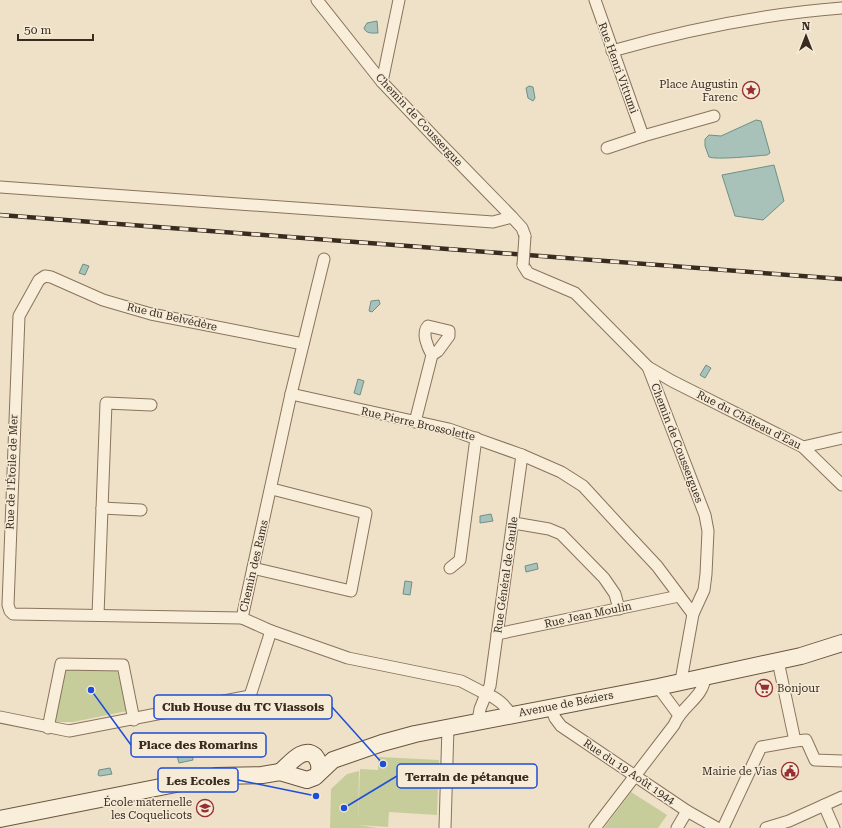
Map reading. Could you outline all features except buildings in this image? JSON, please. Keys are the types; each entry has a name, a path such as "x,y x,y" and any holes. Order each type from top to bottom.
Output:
{"main road":[{"name":"Avenue de Béziers","path":"318,765 382,743 448,727 658,687 801,656 842,644"},
{"name":"Avenue de Béziers","path":"801,656 842,654"},
{"name":"Avenue de Béziers","path":"0,819 216,776 262,775 289,770 299,778 307,780 314,777 318,765 313,755 304,753 295,758 289,770"}],"street":[{"name":"Chemin de Coussergue","path":"317,0 382,82 522,228 525,236 523,265"},
{"path":"382,82 399,0"},
{"name":"Rue Henri Vittumi","path":"595,0 643,136"},
{"path":"612,51 706,27 789,12 842,8"},
{"path":"607,148 714,116"},
{"path":"0,187 494,222 512,217"},
{"name":"Chemin des Rams","path":"324,259 291,394 272,489 242,618 271,631 348,658 461,682 502,702 512,715"},
{"name":"Chemin de Coussergues","path":"523,265 528,273 575,293 648,366 705,515 708,531 708,551 704,590 693,614 682,675 684,681"},
{"name":"Rue du Belvédère","path":"45,276 51,277 103,300 151,314 303,344"},
{"name":"Rue de l'Étoile de Mer","path":"45,276 39,280 19,316 18,324 5,551 8,605 10,611 13,614 242,618"},
{"path":"415,422 432,355"},
{"name":"Rue du Château d'Eau","path":"648,366 672,381 803,447 842,485"},
{"name":"Rue Pierre Brossolette","path":"291,394 449,429 522,455 561,472 583,486 657,566 693,614"},
{"path":"98,615 106,403 151,405"},
{"path":"450,568 460,560 476,438"},
{"path":"803,447 842,438"},
{"name":"Rue Général de Gaulle","path":"486,694 490,686 514,523 522,455"},
{"path":"254,568 351,591 366,513 272,489"},
{"path":"102,508 141,510"},
{"path":"514,523 549,529 561,534 604,578 615,594 618,609"},
{"name":"Rue Jean Moulin","path":"497,634 679,596"},
{"path":"0,717 69,732 250,696 271,631"},
{"path":"778,661 795,741"},
{"path":"48,728 62,664 123,665 134,720"},
{"path":"595,828 674,725 678,714 701,692 705,676"},
{"path":"658,687 678,714"},
{"path":"478,721 480,709 486,694"},
{"name":"Rue du 19 Août 1944","path":"551,708 555,718 561,726 635,777 687,811 717,828"},
{"path":"445,828 448,727"},
{"path":"723,828 761,747 806,740 816,760 842,761"},
{"path":"766,828 790,825 824,805 842,797"},
{"path":"824,805 834,828"},
{"path":"677,828 687,811"}],"green space":[{"path":"65,668 117,669 127,711 73,722 53,722"},
{"path":"378,758 439,760 437,815 389,812 388,827 358,825 378,828 330,828 331,789 347,774 359,771 358,822 360,769 378,770"},
{"path":"631,792 667,815 658,828 604,828"}],"water":[{"path":"377,21 378,33 370,33 365,30 364,28 367,23"},
{"path":"529,86 533,87 535,98 533,101 528,98 526,88"},
{"path":"756,120 761,121 770,153 767,155 736,158 709,157 705,146 705,139 709,135 721,136"},
{"path":"774,165 784,201 763,220 735,216 722,175"},
{"path":"83,264 89,266 85,275 79,273"},
{"path":"379,300 380,304 372,312 369,311 371,301"},
{"path":"706,365 711,368 705,378 700,375"},
{"path":"358,379 364,381 360,395 354,393"},
{"path":"491,514 493,521 480,523 480,516"},
{"path":"537,563 538,569 526,572 525,566"},
{"path":"405,581 412,582 410,595 403,594"},
{"path":"192,753 193,760 179,763 177,756"},
{"path":"110,768 112,774 98,775 99,770"}],"railway":[{"path":"0,215 842,279"}],"place":[{"name":"Place Augustin Farenc","path":"751,90"},
{"name":"Bonjour","path":"764,688"},
{"name":"Place des Romarins","path":"91,690"},
{"name":"Club House du TC Viassois","path":"383,764"},
{"name":"Mairie de Vias","path":"790,771"},
{"name":"Les Ecoles","path":"316,796"},
{"name":"École maternelle les Coquelicots","path":"205,808"},
{"name":"Terrain de pétanque","path":"344,808"}]}
